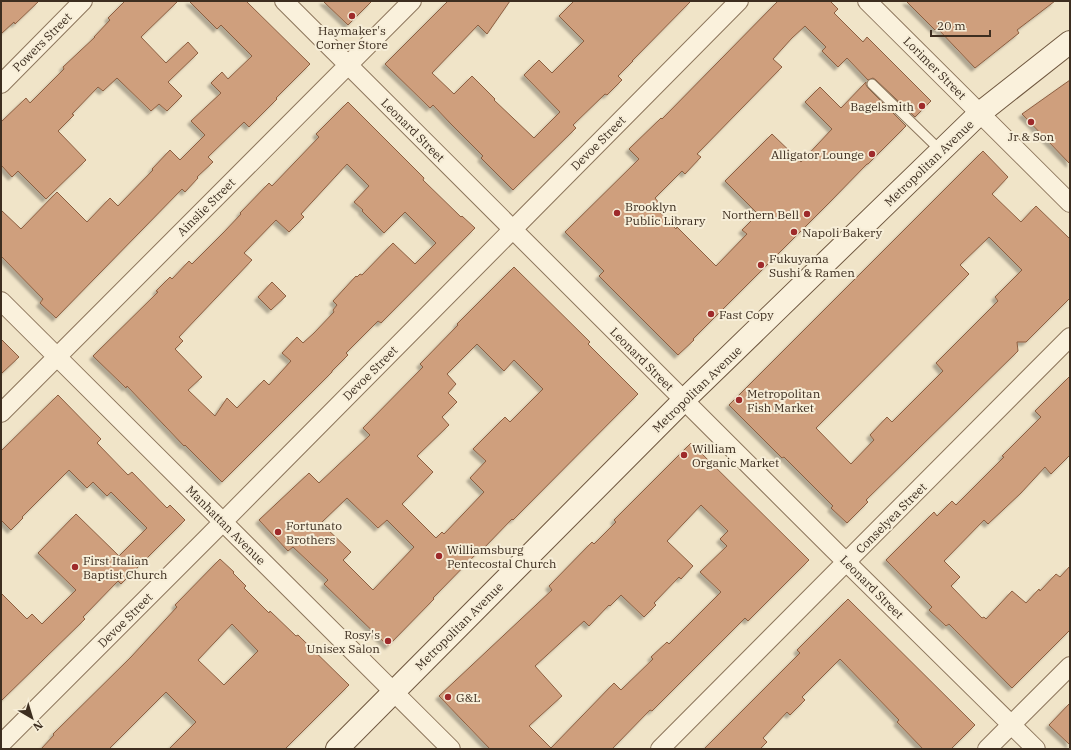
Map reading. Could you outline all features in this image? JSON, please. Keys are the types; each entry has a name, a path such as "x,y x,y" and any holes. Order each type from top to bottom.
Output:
{"main road":[{"name":"Metropolitan Avenue","path":"337,749 684,400 980,113 1070,42"}],"street":[{"name":"Powers Street","path":"1,84 83,1"},
{"name":"Leonard Street","path":"284,1 1036,749"},
{"name":"Ainslie Street","path":"1,413 412,1"},
{"name":"Devoe Street","path":"1,744 739,1"},
{"name":"Lorimer Street","path":"867,1 1070,203"},
{"name":"Manhattan Avenue","path":"1,301 451,749"},
{"name":"Conselyea Street","path":"660,749 1070,337"},
{"path":"987,749 1070,666"}],"lane":[{"path":"872,84 941,151"}],"building":[{"path":"1,1 39,1 15,24 14,22 1,34"},
{"path":"125,1 178,1 141,37 166,63 188,42 198,53 168,82 182,96 167,111 159,104 151,111 117,78 103,91 98,87 58,131 86,160 46,199 18,171 12,177 1,165 1,122 26,98 30,103 64,69 63,67 95,37 110,20 108,18"},
{"path":"189,1 246,1 310,64 249,127 244,122 208,157 213,162 197,177 198,178 185,192 182,189 56,318 40,303 43,299 1,256 1,210 21,229 57,192 87,222 110,198 118,206 170,150 180,160 205,135 191,121 221,93 211,83 222,72 228,79 252,56 221,25 217,29"},
{"path":"323,1 372,1 348,25"},
{"path":"448,1 510,1 487,34 478,25 432,73 454,94 472,76 495,99 494,100 534,138 560,112 524,75 539,60 552,73 584,41 559,16 574,1 691,1 618,76 622,80 573,125 576,128 513,190 481,158 483,156 433,105 430,108 385,64"},
{"path":"778,1 830,1 838,9 834,13 863,42 867,37 931,101 915,117 876,80 873,78 868,80 847,58 838,67 822,51 826,47 805,26 792,38 773,59 782,67 697,154 701,157 685,174 682,171 655,198 659,203 655,207 676,229 677,227 716,266 747,234 742,230 758,214 725,181 772,134 801,162 832,129 805,102 820,87 841,108 866,82 868,88 906,126 678,355 599,276 604,271 565,232 639,159 629,149 661,118 662,119"},
{"path":"906,1 1055,1 1017,30 1019,33 975,68 937,28 935,30"},
{"path":"1070,80 1070,164 1022,114"},
{"path":"348,102 424,178 423,180 461,217 462,216 475,228 381,323 378,321 346,353 348,355 332,372 222,482 185,445 184,446 127,386 126,388 93,356 158,292 156,291 170,277 172,279 189,261 192,264 269,183 272,186 319,137 316,134","holes":["347,164 369,186 354,202 384,233 405,212 436,243 415,264 393,243 362,275 360,274 357,277 356,276 333,301 337,305 333,310 334,312 314,333 303,343 297,337 282,353 291,361 269,385 264,380 237,408 227,398 215,416 188,390 202,377 175,349 183,341 179,337 252,260 244,253 276,220 289,232 304,217 301,214"]},
{"path":"983,151 1008,177 992,194 1021,222 1036,206 1070,239 1070,298 1026,342 1017,342 1018,351 866,500 868,502 847,523 831,508 833,506 784,457 782,458 729,405","holes":["989,237 1022,270 995,297 998,301 936,363 943,371 892,422 887,417 870,435 874,440 851,464 816,428 969,274 960,265"]},
{"path":"514,267 590,342 588,344 638,394 513,520 512,519 483,549 482,548 388,646 324,584 328,580 293,547 288,551 259,520 309,473 319,483 370,435 363,428 423,367 420,364 458,325 457,324","holes":["477,344 504,371 514,360 543,389 510,422 505,417 473,449 486,461 470,478 484,492 444,534 442,532 436,538 402,504 433,472 417,456 449,425 442,417 457,402 448,393 456,384 447,374","347,498 378,528 387,520 414,547 373,590 343,560 351,552 321,523"]},
{"path":"272,282 286,296 271,310 258,297"},
{"path":"1,339 19,357 1,374"},
{"path":"1070,376 1070,455 1051,474 1045,467 1021,493 988,524 984,520 944,561 960,577 951,586 982,618 984,617 986,619 1012,591 1026,603 1056,574 1060,577 1070,566 1070,630 1012,688 949,624 946,626 929,610 932,607 886,560 934,512 937,516 952,501 956,505 1004,457 1002,456 1041,417 1035,411"},
{"path":"58,395 101,439 97,443 128,475 132,472 167,508 170,505 185,520 121,584 118,581 83,617 85,619 1,701 1,593 27,619 32,614 42,624 76,590 38,553 76,514 119,556 147,528 111,492 107,496 93,482 87,488 69,470 11,530 1,520 1,451"},
{"path":"691,443 809,560 748,621 745,618 612,749 490,749 439,696 552,590 549,586 592,542 594,544 616,522 614,520","holes":["701,505 728,531 720,539 727,546 700,572 721,592 669,644 667,642 651,657 653,659 621,690 614,683 551,748 529,726 562,696 535,666 584,621 589,626 621,595 644,617 656,605 654,603 679,577 681,579 693,566 667,541"]},
{"path":"220,559 246,586 244,588 269,613 270,611 296,636 298,635 349,685 285,749 169,749 196,722 166,692 109,749 41,749 54,735 53,734 131,657 177,607 175,605","holes":["232,624 258,651 224,685 198,660"]},
{"path":"848,599 975,725 951,749 923,749 897,722 899,720 840,659 802,697 805,700 790,715 787,712 763,738 767,742 760,749 704,749 800,653 797,650"},
{"path":"1070,703 1070,745 1049,725"}],"place":[{"name":"Haymaker's Corner Store","path":"352,16"},
{"name":"Bagelsmith","path":"922,106"},
{"name":"Jr & Son","path":"1031,122"},
{"name":"Alligator Lounge","path":"872,154"},
{"name":"Brooklyn Public Library","path":"617,213"},
{"name":"Northern Bell","path":"807,214"},
{"name":"Napoli Bakery","path":"794,232"},
{"name":"Fukuyama Sushi & Ramen","path":"761,265"},
{"name":"Fast Copy","path":"711,314"},
{"name":"Metropolitan Fish Market","path":"739,400"},
{"name":"William Organic Market","path":"684,455"},
{"name":"Fortunato Brothers","path":"278,532"},
{"name":"Williamsburg Pentecostal Church","path":"439,556"},
{"name":"First Italian Baptist Church","path":"75,567"},
{"name":"Rosy's Unisex Salon","path":"388,641"},
{"name":"G&L","path":"448,697"}]}
